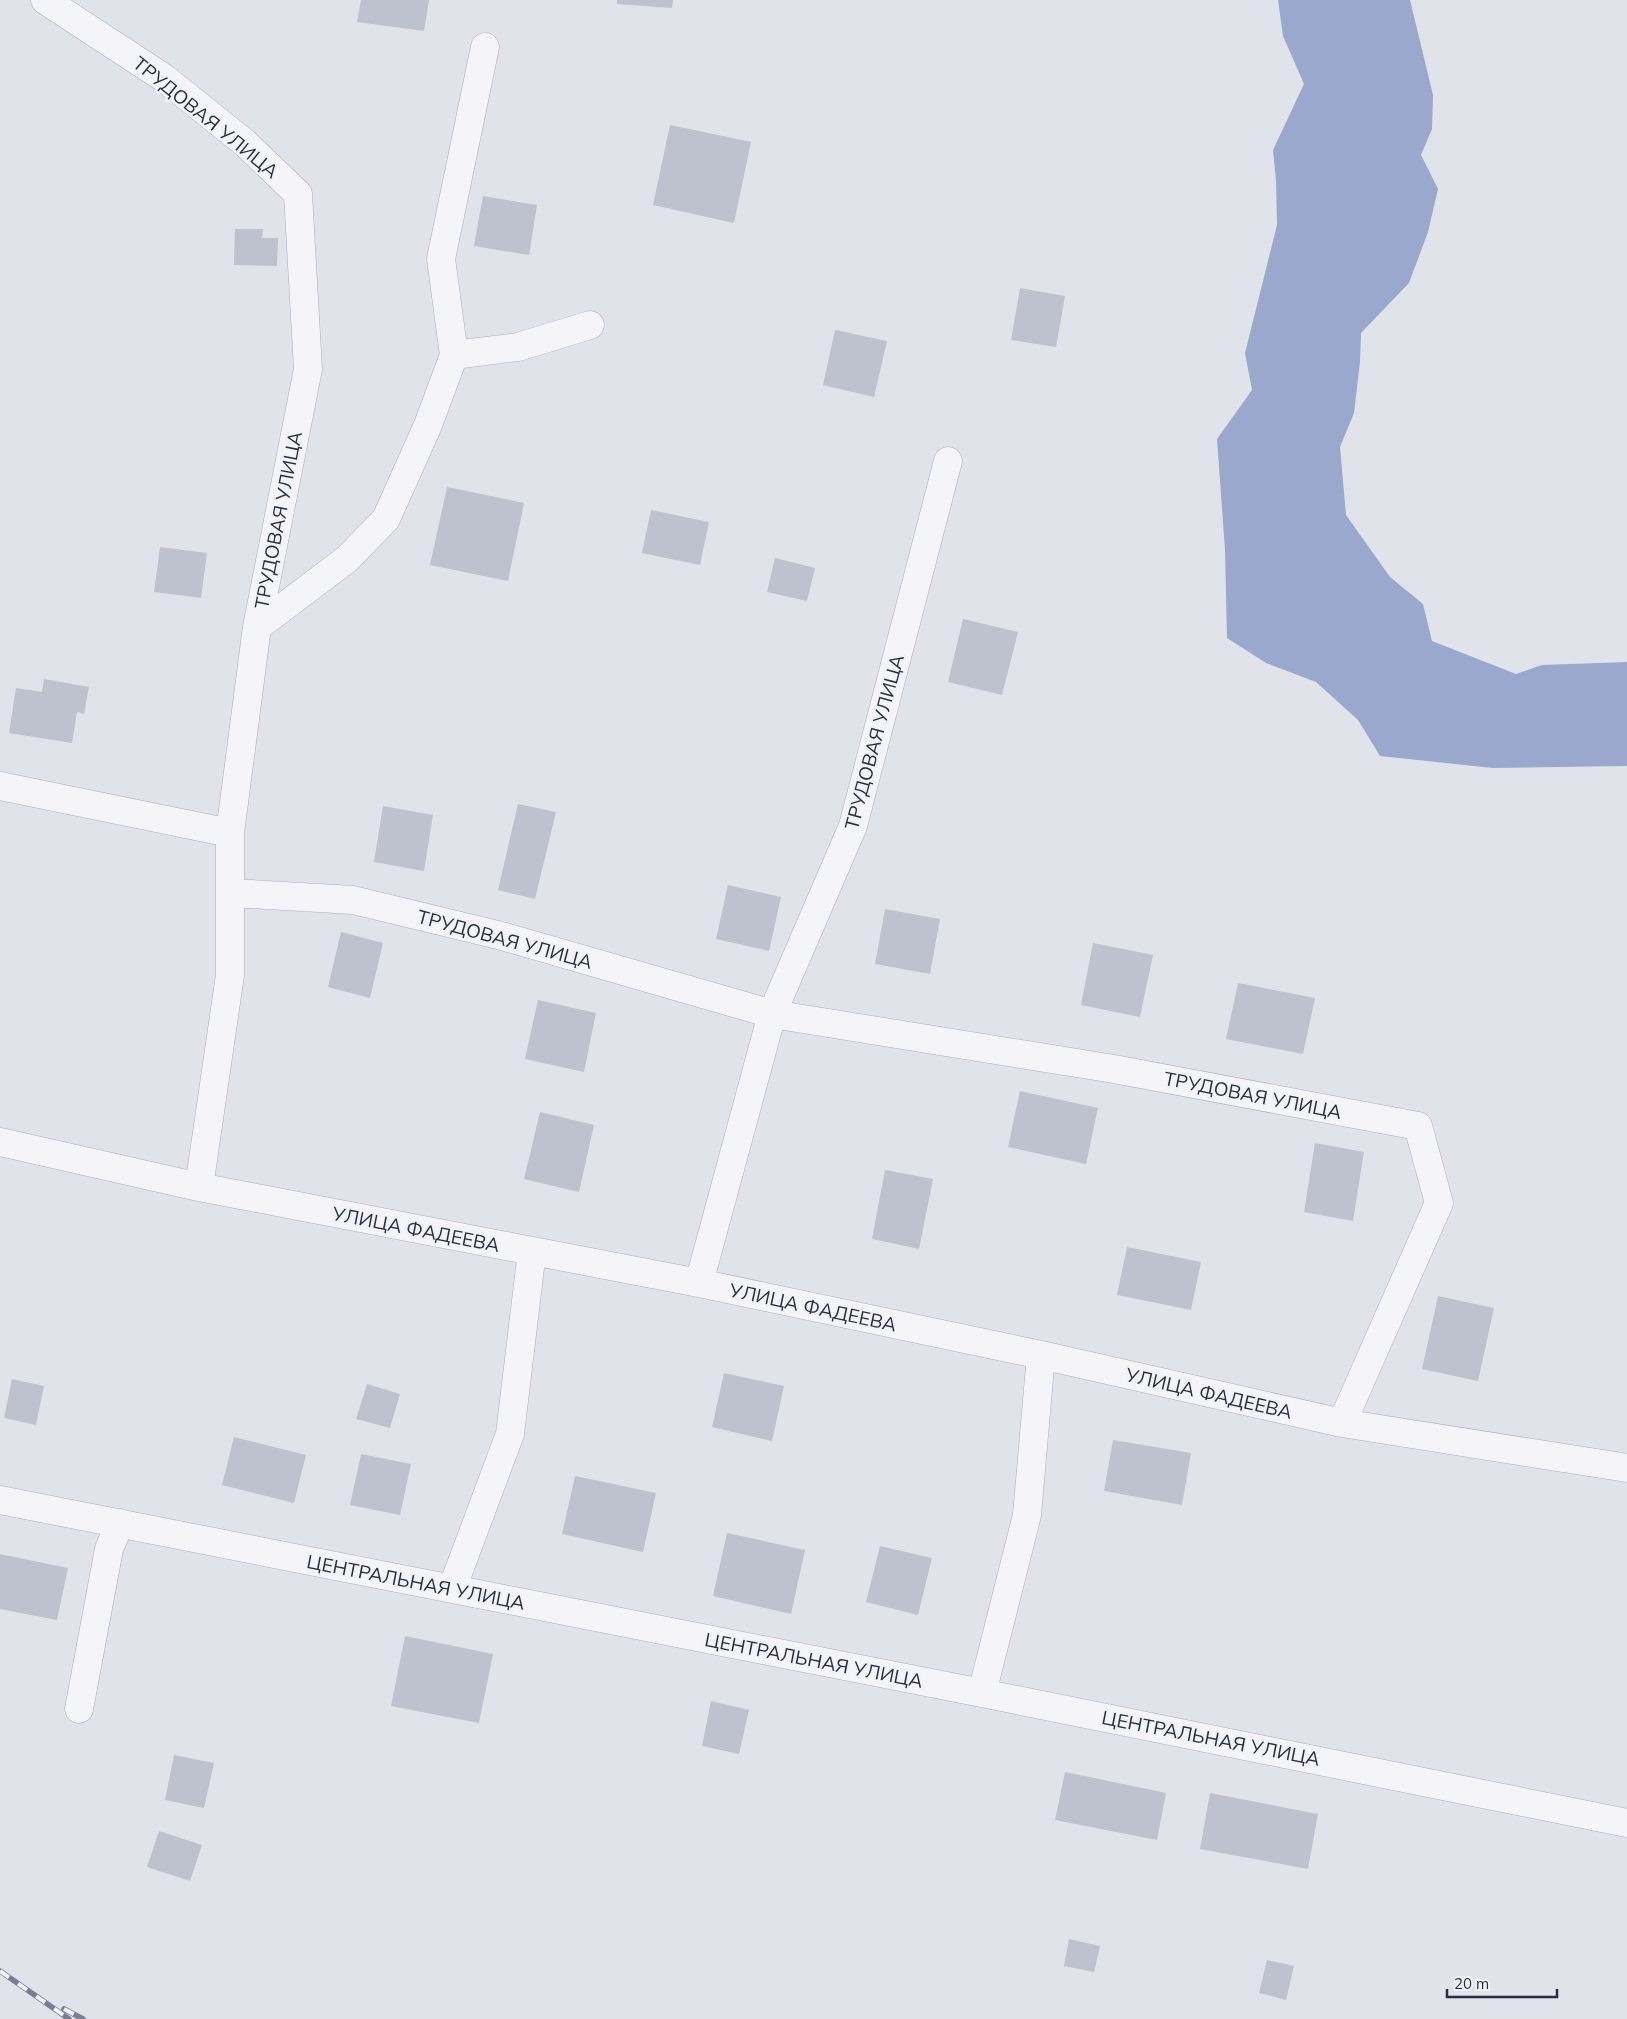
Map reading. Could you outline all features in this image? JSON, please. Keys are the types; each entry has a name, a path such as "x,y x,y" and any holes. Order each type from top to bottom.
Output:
{"street":[{"name":"ТРУДОВАЯ УЛИЦА","path":"45,0 164,78 245,143 298,194 308,369 257,627 230,833 232,893 230,975 199,1187"},
{"name":"ТРУДОВАЯ УЛИЦА","path":"257,627 347,559 386,519 428,425 454,356 441,259 485,47"},
{"path":"454,356 518,347 590,325"},
{"name":"ТРУДОВАЯ УЛИЦА","path":"699,1283 772,1014 853,826 948,461"},
{"path":"0,786 230,833"},
{"name":"ТРУДОВАЯ УЛИЦА","path":"232,893 353,900 502,936 772,1014 1114,1068 1418,1126 1439,1203 1342,1423"},
{"name":"УЛИЦА ФАДЕЕВА","path":"0,1142 199,1187 699,1283 1041,1355 1342,1423 1627,1468"},
{"path":"452,1589 510,1434 532,1251"},
{"path":"982,1693 1027,1515 1041,1355"},
{"name":"ЦЕНТРАЛЬНАЯ УЛИЦА","path":"0,1500 982,1693 1627,1823"},
{"path":"79,1709 109,1548 120,1523"}],"water":[{"path":"1278,0 1410,0 1433,95 1432,129 1421,155 1438,189 1428,232 1409,283 1361,333 1360,362 1354,413 1340,447 1346,515 1390,577 1423,604 1432,641 1516,674 1542,665 1627,662 1627,766 1493,768 1380,756 1358,720 1316,682 1266,663 1227,638 1225,550 1217,439 1252,390 1245,353 1277,225 1273,150 1304,84 1283,36"}],"building":[{"path":"361,0 429,0 424,31 357,22"},
{"path":"617,0 673,0 672,8 617,4"},
{"path":"670,125 751,142 734,223 653,205"},
{"path":"483,196 537,205 529,255 474,246"},
{"path":"235,229 263,229 262,238 278,238 277,266 234,265"},
{"path":"1020,288 1065,296 1056,347 1011,340"},
{"path":"835,330 887,341 874,397 823,385"},
{"path":"447,487 524,503 508,581 430,565"},
{"path":"651,510 709,522 700,565 642,553"},
{"path":"160,547 207,553 201,598 154,592"},
{"path":"775,558 815,568 807,601 767,592"},
{"path":"963,619 1018,632 1002,695 948,682"},
{"path":"44,679 89,687 84,714 77,712 72,743 9,733 16,688 42,692"},
{"path":"518,804 556,812 535,899 498,890"},
{"path":"383,806 433,815 424,871 374,862"},
{"path":"728,885 781,897 769,951 716,939"},
{"path":"885,909 940,919 930,974 875,964"},
{"path":"341,932 383,943 370,998 328,987"},
{"path":"1093,943 1153,955 1140,1017 1081,1005"},
{"path":"1238,983 1315,998 1303,1054 1226,1039"},
{"path":"538,1000 596,1013 584,1072 525,1059"},
{"path":"1020,1091 1098,1108 1086,1164 1008,1147"},
{"path":"540,1112 594,1125 579,1192 524,1179"},
{"path":"1315,1143 1364,1152 1353,1221 1304,1212"},
{"path":"885,1170 933,1179 919,1249 872,1239"},
{"path":"1127,1247 1201,1262 1191,1310 1117,1295"},
{"path":"1438,1296 1494,1308 1478,1381 1422,1369"},
{"path":"724,1373 784,1386 772,1441 712,1427"},
{"path":"12,1379 44,1386 36,1425 4,1418"},
{"path":"367,1384 400,1394 390,1428 356,1419"},
{"path":"234,1437 306,1455 294,1503 222,1485"},
{"path":"1113,1440 1191,1453 1182,1505 1104,1491"},
{"path":"361,1454 411,1464 400,1515 350,1505"},
{"path":"575,1476 656,1493 643,1552 562,1534"},
{"path":"727,1533 805,1550 791,1614 713,1596"},
{"path":"880,1546 932,1558 918,1615 866,1602"},
{"path":"0,1554 68,1568 57,1620 0,1609"},
{"path":"405,1636 493,1654 479,1723 391,1706"},
{"path":"711,1701 749,1710 739,1754 702,1746"},
{"path":"174,1755 214,1763 204,1808 165,1800"},
{"path":"1065,1772 1166,1793 1157,1840 1055,1820"},
{"path":"1210,1793 1318,1814 1308,1869 1200,1849"},
{"path":"159,1831 202,1845 190,1881 147,1867"},
{"path":"1069,1939 1100,1946 1094,1972 1064,1966"},
{"path":"1267,1960 1294,1966 1286,2000 1259,1993"}],"railway":[{"path":"0,1971 69,2019"},
{"path":"64,2009 83,2019"}]}
